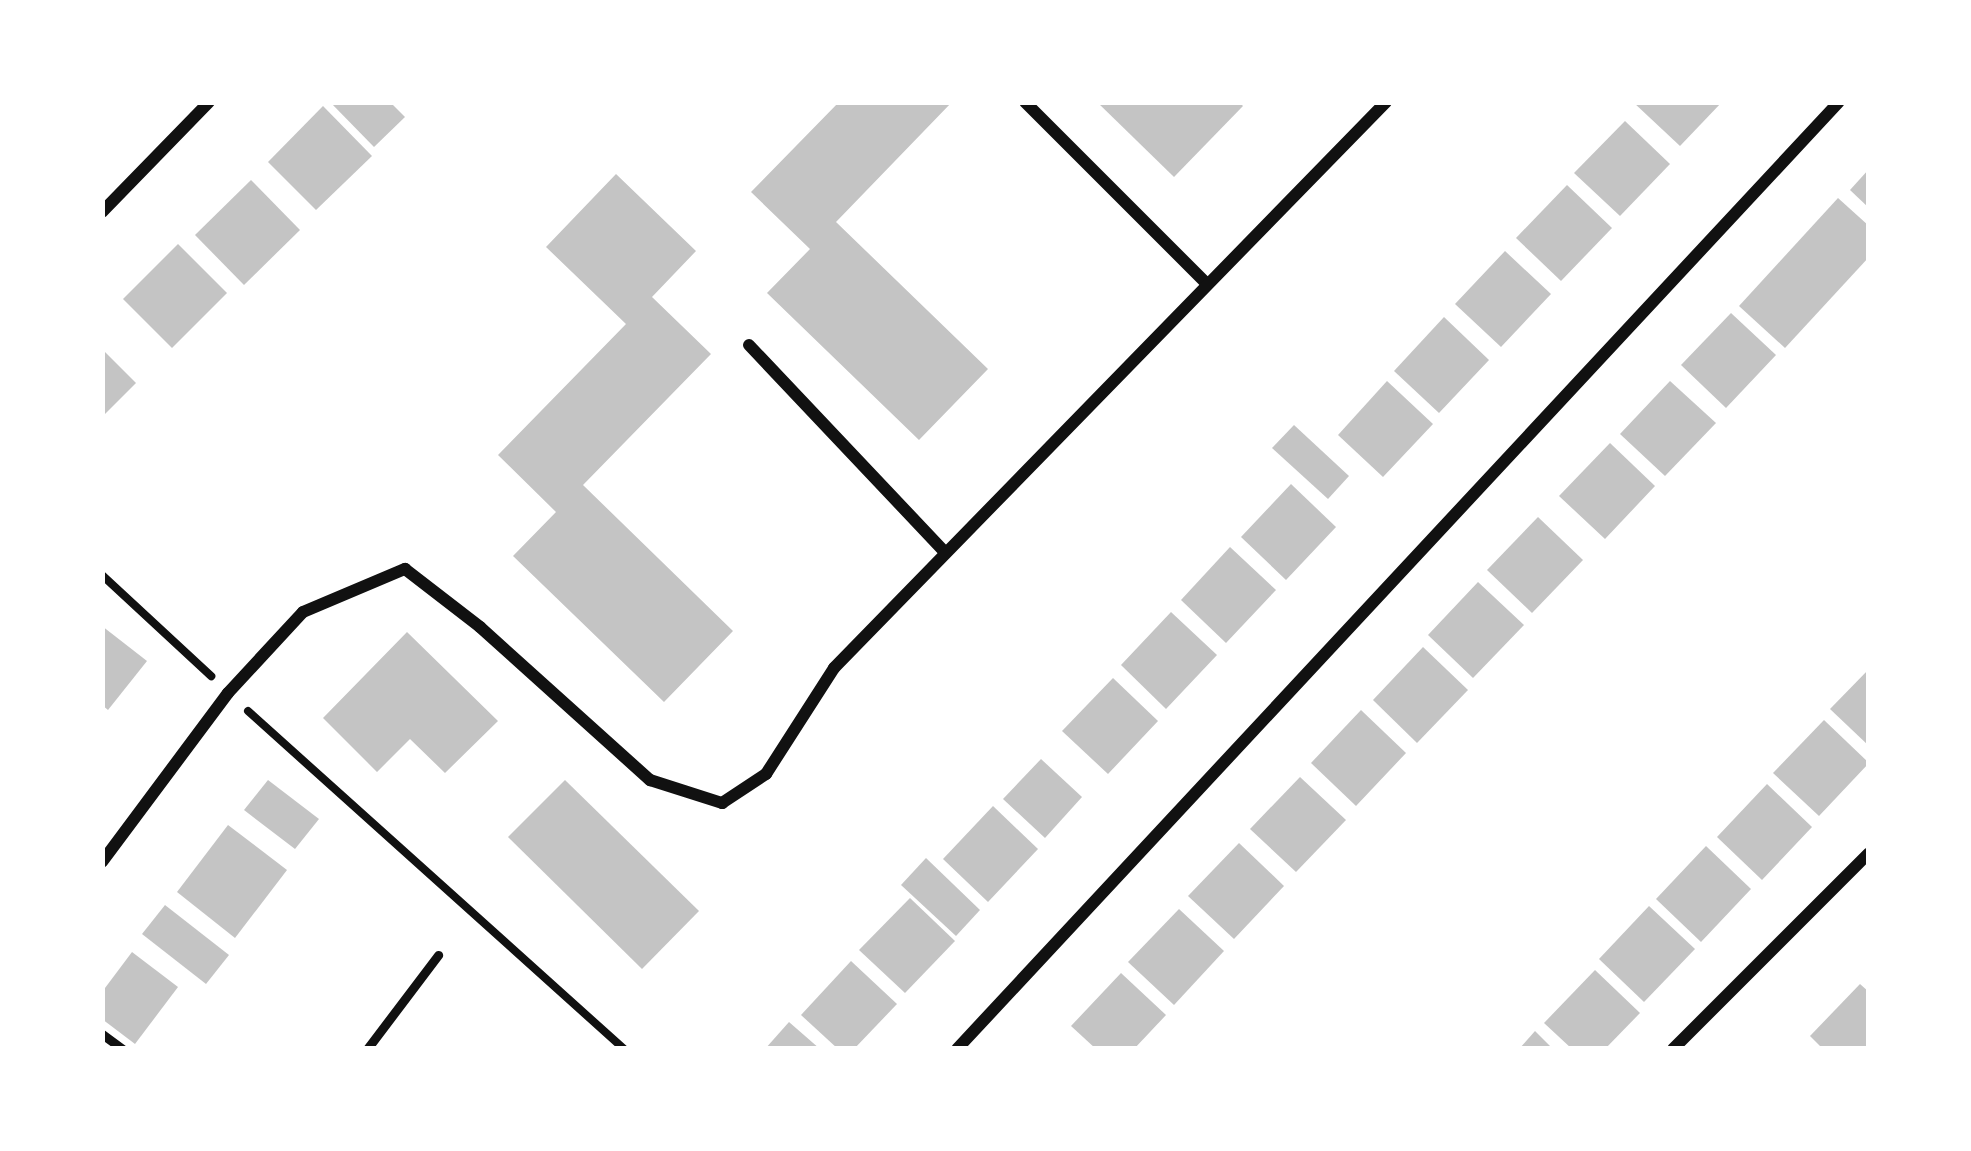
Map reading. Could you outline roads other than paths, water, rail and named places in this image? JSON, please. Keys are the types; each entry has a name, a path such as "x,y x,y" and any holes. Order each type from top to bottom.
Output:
{"street":[{"path":"102,212 208,102"},
{"path":"1025,102 1207,284"},
{"path":"102,862 229,693 303,612 405,568 480,627 650,780 722,803 766,774 834,668 1386,102"},
{"path":"957,1049 1839,102"},
{"path":"749,345 945,552"},
{"path":"1673,1049 1869,853"}],"lane":[{"path":"367,1049 438,955"},
{"path":"102,1034 122,1049"}]}
